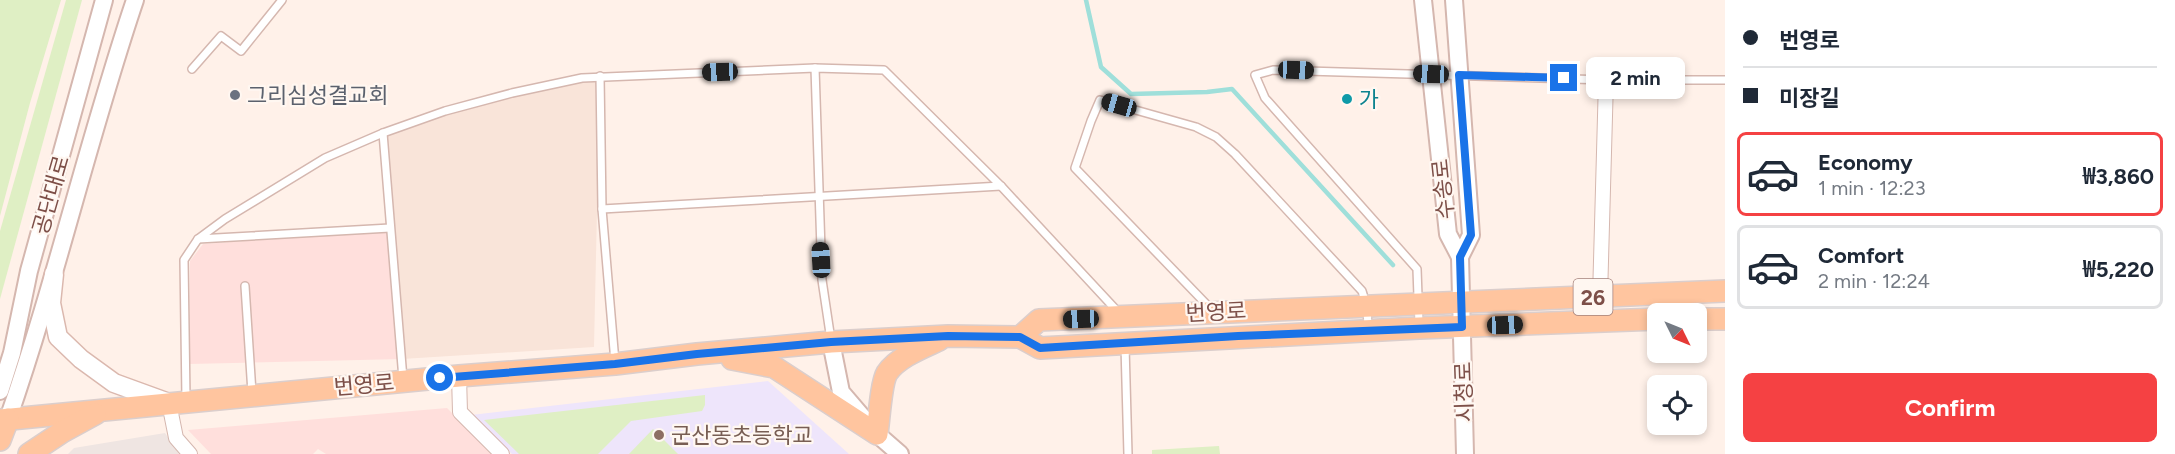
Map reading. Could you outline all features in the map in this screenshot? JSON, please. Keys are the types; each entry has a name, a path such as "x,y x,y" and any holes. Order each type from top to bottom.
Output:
{"main road":[{"path":"54,274 51,303 58,337 81,359 114,383 177,402"},
{"name":"번영로","path":"1020,337 1039,320 1725,291"},
{"name":"번영로","path":"4,420 67,412 615,364 831,342 948,336 1020,337 1040,348 1419,327 1647,319"},
{"path":"1707,319 1725,319"},
{"path":"697,354 774,367 877,434 886,375 893,366 911,354 948,336"},
{"path":"29,454 62,432 106,409"},
{"path":"0,440 4,420"}],"street":[{"name":"공단대로","path":"0,391 12,353 29,271 104,0"},
{"name":"공단대로","path":"4,420 34,343 77,190 135,0"},
{"name":"수송로","path":"1423,0 1448,234 1460,257"},
{"name":"수송로","path":"1454,0 1456,75 1471,235 1460,257"},
{"path":"1600,297 1606,80"},
{"name":"시청로","path":"1460,257 1465,454"},
{"path":"831,342 841,392 877,434 900,454"},
{"path":"459,376 460,412 497,452"},
{"path":"177,402 176,438 188,453"}],"lane":[{"path":"192,69 221,36 241,51 282,0"},
{"path":"815,68 822,280 831,342"},
{"path":"177,402 184,260 198,239 225,219 325,158 383,134 445,111 512,93 600,76 815,68 884,70 1001,186 1123,317"},
{"path":"1419,327 1418,269 1265,98 1255,75 1273,70 1606,80 1725,80"},
{"path":"600,76 602,209 615,364"},
{"path":"1214,312 1075,168 1100,100 1196,127 1216,137 1235,154 1355,282 1362,291 1367,307 1368,331"},
{"path":"383,134 403,381"},
{"path":"602,209 1001,186"},
{"path":"198,239 390,228"},
{"path":"245,286 253,395"},
{"path":"1125,344 1128,454"}],"shaded area":[{"path":"600,76 594,347 402,359 383,133 445,111"},
{"path":"390,231 402,359 189,364 190,261 203,244"},
{"name":"군산동초등학교","path":"768,381 849,454 512,454 471,415"},
{"path":"447,408 493,454 326,454 318,449 313,454 211,454 188,430"},
{"path":"165,433 179,454 68,454 74,448"}],"green space":[{"path":"0,0 61,0 30,103 0,216"},
{"path":"66,0 82,0 0,299 0,231"},
{"path":"705,395 705,405 702,411 631,421 598,454 519,454 484,420"},
{"path":"653,429 678,454 629,454"},
{"path":"1219,446 1220,454 1152,454 1152,450"}],"waterway":[{"path":"1086,0 1101,67 1131,94 1232,89 1393,265"}],"place":[{"name":"그리심성결교회","path":"235,95"},
{"name":"가","path":"1347,99"},
{"name":"군산동초등학교","path":"659,435"}],"route":[{"path":"440,378 615,364 831,342 948,336 1020,337 1040,348 1238,336 1462,327 1460,257 1471,235 1459,75 1564,78"}]}
